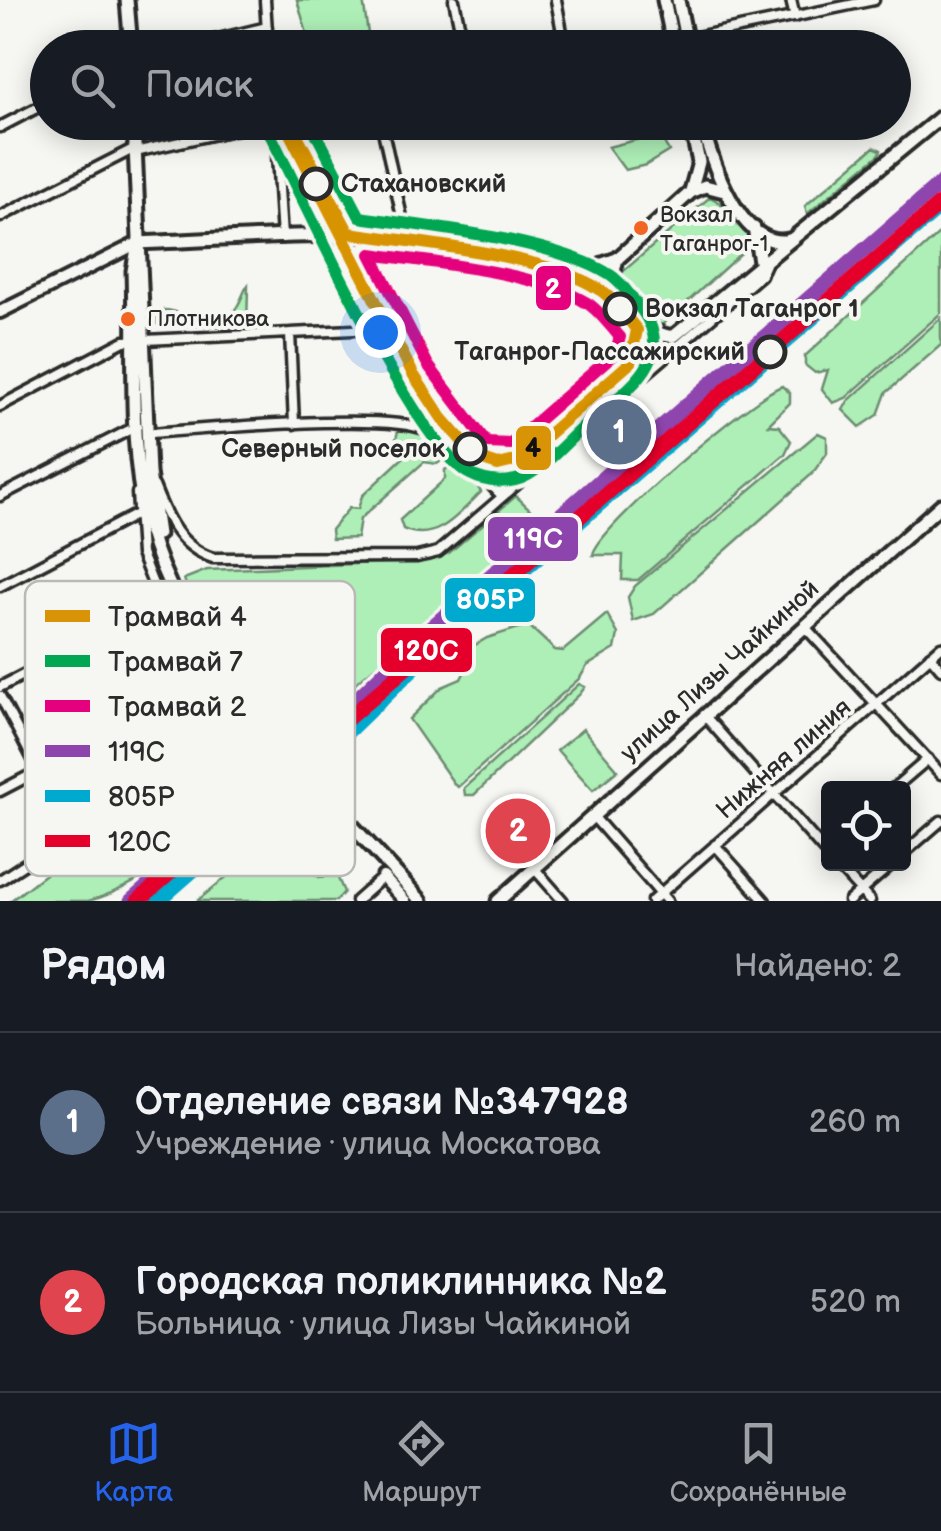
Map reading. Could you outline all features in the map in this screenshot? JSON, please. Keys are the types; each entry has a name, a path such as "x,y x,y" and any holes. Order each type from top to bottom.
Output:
{"main road":[{"path":"130,0 131,30"},
{"path":"664,0 675,30"},
{"path":"678,0 679,30"},
{"path":"138,243 406,235 493,246 582,270 620,295 656,332 672,342 765,258 797,237 941,117"},
{"path":"135,140 138,243 133,271 140,340 144,473 157,529 179,581"},
{"path":"691,192 699,162 694,140"},
{"path":"706,140 724,191 754,228 774,241 797,237"},
{"path":"582,270 602,268 617,259 691,192 706,186 724,191"},
{"path":"754,228 765,258"},
{"path":"617,259 614,280 620,295"},
{"name":"улица Лизы Чайкиной","path":"495,901 941,505"},
{"path":"355,820 430,901"},
{"path":"355,823 421,901"}],"street":[{"path":"264,0 267,30"},
{"path":"454,0 460,30"},
{"path":"556,0 562,30"},
{"path":"791,0 795,16"},
{"path":"738,30 874,0"},
{"path":"255,30 267,27"},
{"path":"0,127 30,111"},
{"path":"0,217 135,150 184,140"},
{"path":"274,140 282,238"},
{"path":"385,140 406,235"},
{"path":"0,312 138,243"},
{"path":"144,473 180,536 202,554 227,560 428,555 450,545 656,362 672,342 761,275 765,258"},
{"path":"0,406 124,341 374,329"},
{"path":"656,332 656,362"},
{"path":"290,333 294,424"},
{"path":"0,496 142,429 294,424 420,427 454,450 502,496"},
{"path":"144,473 135,515 142,554 152,581"},
{"path":"0,586 135,515"},
{"path":"804,626 941,774"},
{"name":"Нижняя линия","path":"652,901 664,897 715,846 941,647"},
{"path":"930,656 941,669"},
{"path":"0,686 25,674"},
{"path":"0,696 25,745"},
{"path":"704,715 772,796 821,845"},
{"path":"902,781 928,759"},
{"path":"0,791 25,778"},
{"path":"592,815 664,897"},
{"path":"911,848 941,821"},
{"path":"715,846 764,901"},
{"path":"0,880 25,864"},
{"path":"532,870 563,901"},
{"path":"843,871 870,901"},
{"path":"850,901 884,871"},
{"path":"356,901 383,877 405,901"}],"green space":[{"path":"297,0 363,0 367,30 306,30"},
{"path":"635,140 663,140 669,151 646,165 625,170 608,147"},
{"path":"874,147 881,150 880,154 807,214 805,206"},
{"path":"710,197 735,217 751,244 660,327 620,285 619,275"},
{"path":"941,232 941,313 846,398 833,403 822,389 828,370 815,373 805,365 805,356"},
{"path":"248,285 247,328 157,324 157,311 167,310 204,323 223,320 236,309"},
{"path":"941,318 941,345 886,393 878,415 860,427 843,410 848,401"},
{"path":"596,368 607,370 609,375 545,432 538,433 541,414"},
{"path":"782,386 790,393 790,403 768,425 779,426 791,441 785,454 638,580 622,580 623,555 593,555 619,519 677,465 741,413"},
{"path":"416,428 437,440 447,457 437,464 424,462 360,519 357,538 332,539 331,530 349,508 358,509 362,496 407,454 396,439 398,431"},
{"path":"818,433 827,437 827,453 812,474 654,614 633,621 628,597 635,586"},
{"path":"454,464 465,468 481,492 436,530 415,533 403,529 400,520 445,479 445,470"},
{"path":"516,496 538,517 538,530 355,684 355,581 184,579 207,570 429,561 449,553"},
{"path":"607,614 618,634 615,649 587,666 580,678 458,787 455,785 409,719 442,687 461,679 464,673 458,655 487,638 528,625 555,650 563,651"},
{"path":"579,684 585,687 580,694 474,795 465,795 464,788"},
{"path":"583,729 618,770 593,790 557,750"},
{"path":"42,876 144,876 88,901 10,901"},
{"path":"227,876 337,876 344,892 336,901 197,901"}],"railway":[{"path":"355,706 941,191"}],"tram line":[{"name":"7","path":"273,140 390,370 447,454 470,474 499,482 528,475 632,386 644,371 652,356 654,340 649,322 614,278 586,263 524,243 360,217 319,140"},
{"name":"4","path":"293,140 413,374 442,418 477,458 498,465 519,460 630,363 637,330 605,294 578,278 515,259 349,233 300,140"},
{"name":"2","path":"371,254 482,270 565,292 591,306 620,337 615,353 511,444 487,443 428,365 371,254"}],"transit line":[{"name":"119С","path":"355,700 417,640 941,183"},
{"name":"120С","path":"355,712 941,203"},
{"name":"805Р","path":"355,725 429,653 941,206"},
{"name":"119С","path":"131,901 160,876"},
{"name":"120С","path":"138,901 167,876"},
{"name":"805Р","path":"158,901 187,876"}],"place":[{"name":"Стахановский","path":"316,184"},
{"name":"Вокзал Таганрог-1","path":"641,228"},
{"name":"Вокзал Таганрог 1","path":"620,309"},
{"name":"Плотникова","path":"128,319"},
{"name":"Таганрог-Пассажирский","path":"770,352"},
{"name":"Отделение связи №347928","path":"619,432"},
{"name":"Северный поселок","path":"470,449"},
{"name":"Городская поликлинника №2","path":"518,831"}]}
